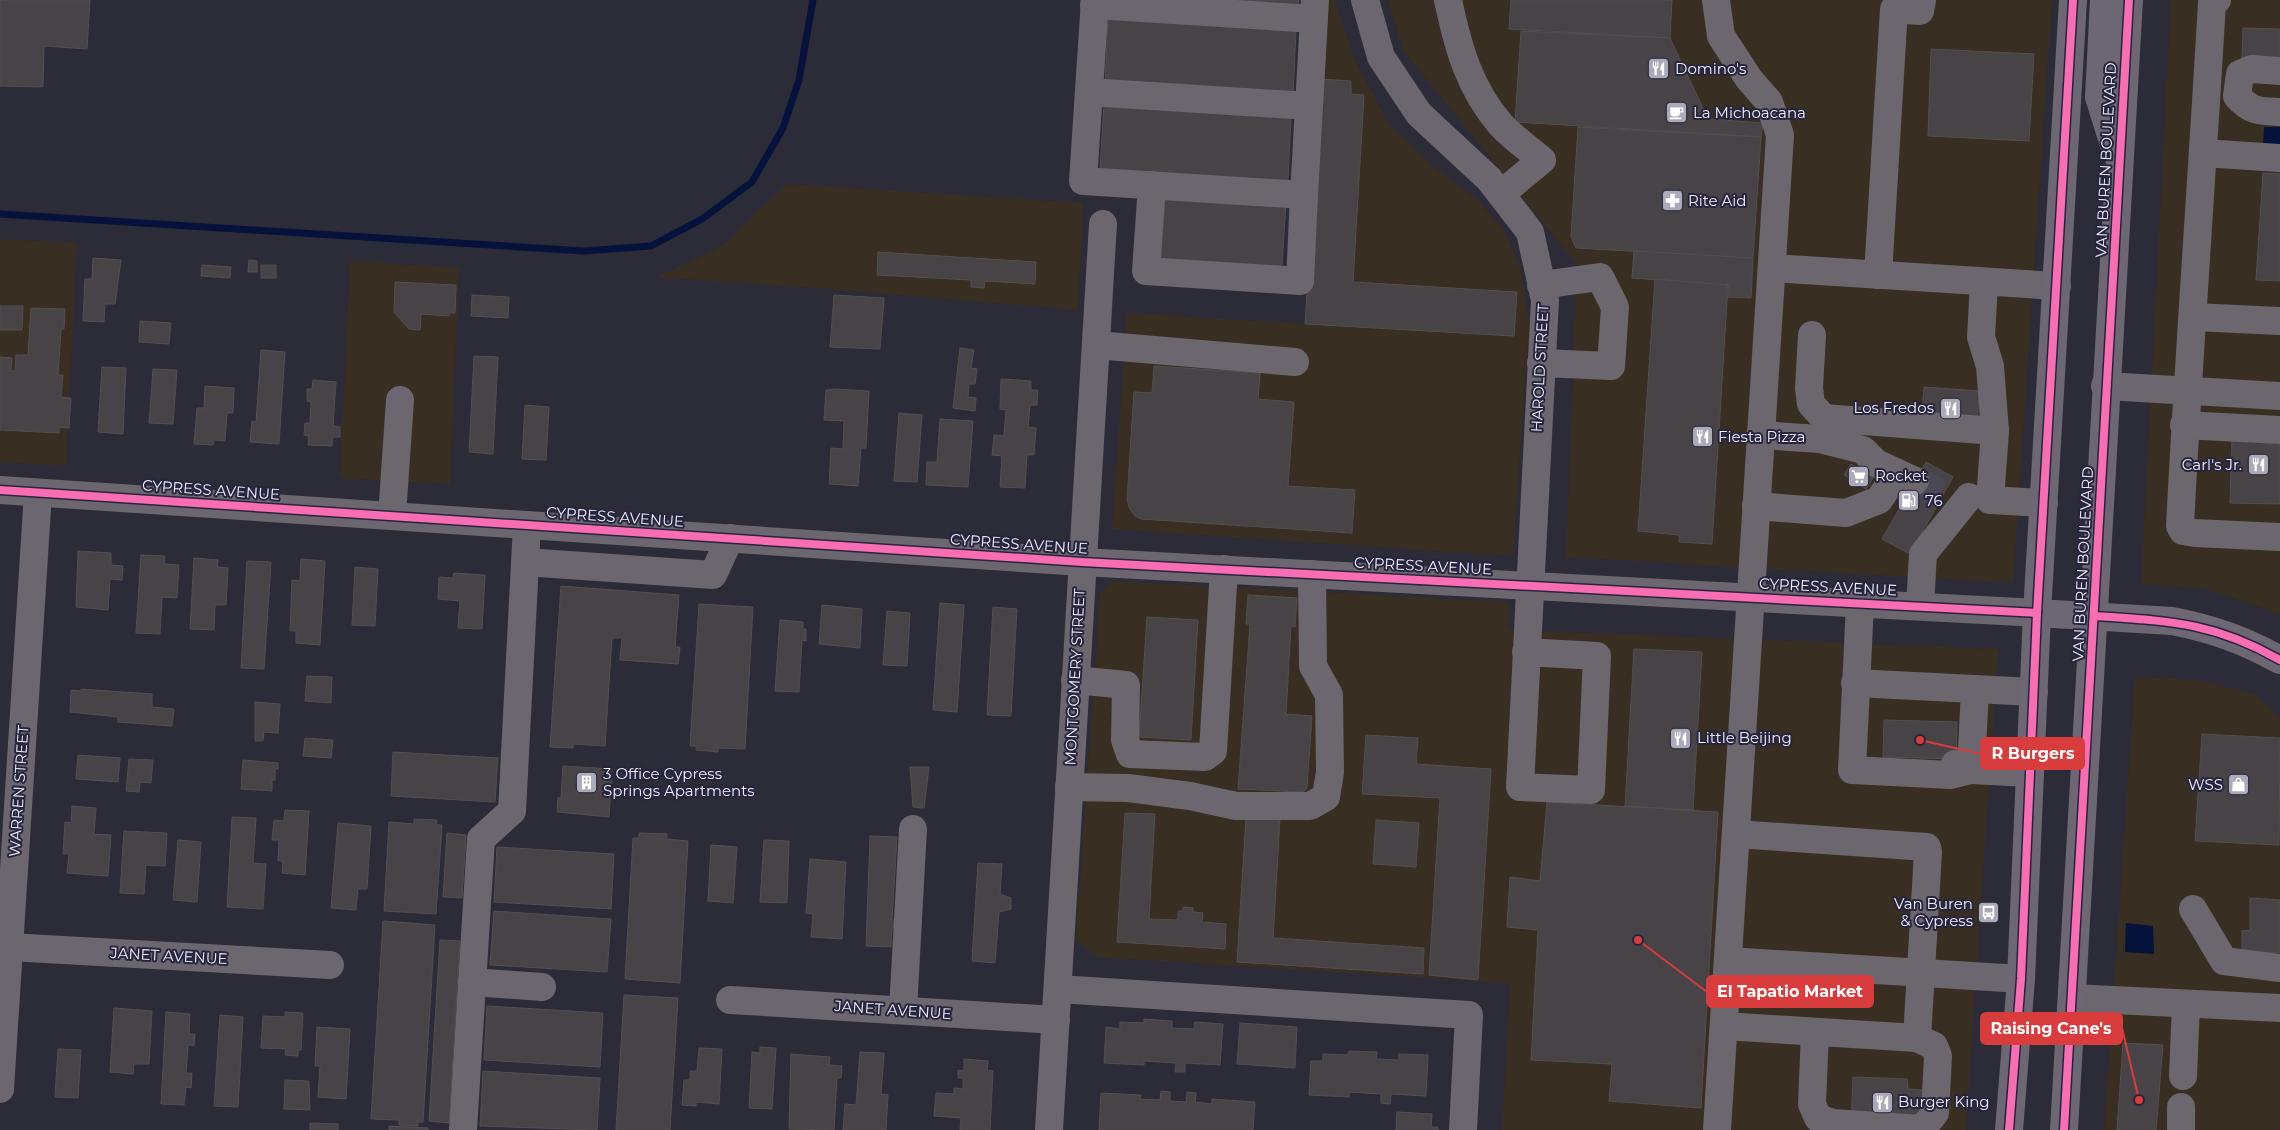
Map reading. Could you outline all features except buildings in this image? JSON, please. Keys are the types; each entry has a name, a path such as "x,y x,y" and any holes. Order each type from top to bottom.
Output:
{"main road":[{"path":"2009,1130 2021,978 2037,613 2073,0"},
{"path":"2104,0 2099,97 2120,164"},
{"name":"VAN BUREN BOULEVARD","path":"2064,1130 2095,616 2105,386 2129,0"},
{"path":"2037,613 2172,621 2215,630 2255,646 2280,660"}],"street":[{"name":"HAROLD STREET","path":"1365,0 1381,58 1419,114 1489,179 1530,232 1544,300 1529,586 1526,652 1520,787 1590,790 1597,656 1526,652"},
{"path":"1448,0 1457,42 1475,90 1502,126 1542,160 1502,194"},
{"path":"1716,0 1721,36 1749,80 1769,102 1780,135 1717,1130"},
{"path":"1878,275 1894,9 1920,11 1922,0"},
{"path":"2217,0 2212,2 2193,317 2186,390 2180,526 2183,531 2280,537"},
{"path":"1152,185 1146,271 1300,281 1314,9 1094,3 1083,181 1152,185 1304,195"},
{"path":"2280,71 2252,69 2240,74 2237,96 2246,106 2257,111 2280,112"},
{"path":"1089,92 1308,106"},
{"path":"2203,153 2280,158"},
{"name":"MONTGOMERY STREET","path":"1049,1130 1102,224"},
{"path":"1772,268 2057,286"},
{"path":"1541,285 1600,277 1615,307 1611,366 1541,363"},
{"path":"1920,606 1923,554 1968,497 1995,432 1990,366 1981,337 1984,282"},
{"path":"2193,317 2280,321"},
{"path":"1812,335 1809,388 1811,404 1824,418 1995,432"},
{"path":"1096,345 1295,362"},
{"path":"2105,386 2280,396"},
{"path":"392,516 400,400"},
{"path":"2184,426 2280,430"},
{"path":"1756,506 1846,513 1879,500 1906,477 1876,463 1863,450 1820,439 1760,435"},
{"name":"CYPRESS AVENUE","path":"0,490 1082,562 2037,613"},
{"name":"WARREN STREET","path":"0,1089 9,947 6,897 8,848 38,493"},
{"path":"1968,497 2044,503"},
{"path":"463,1130 481,839 512,811 527,525"},
{"path":"525,562 713,575 730,538"},
{"path":"1075,680 1126,685 1125,740 1130,754 1204,757 1213,751 1224,569"},
{"path":"1069,787 1128,788 1190,796 1236,806 1310,806 1326,798 1330,772 1329,695 1313,666 1312,574"},
{"path":"1860,604 1852,770 1951,775 1972,770 2030,773"},
{"path":"1856,683 2034,692"},
{"path":"1972,770 1975,690"},
{"path":"903,1010 913,829"},
{"path":"1736,834 1927,847 1917,1038"},
{"path":"2193,909 2224,961 2280,968"},
{"name":"JANET AVENUE","path":"9,947 330,965"},
{"path":"1728,961 2021,978"},
{"path":"472,982 542,987"},
{"path":"1058,990 1469,1014 1463,1130"},
{"path":"2072,998 2280,1008"},
{"name":"JANET AVENUE","path":"730,1000 1056,1020"},
{"path":"2183,1076 2186,1004"},
{"path":"1724,1026 1806,1031 1917,1038 1934,1046 1938,1056 1935,1113 1922,1129 1833,1124 1818,1118 1802,1108 1794,1094 1806,1031"}],"shaded area":[{"path":"1325,0 1335,0 1353,56 1388,123 1434,167 1477,199 1504,230 1521,269 1529,325 1513,556 1112,529 1127,313 1305,324"},
{"path":"1388,0 2052,0 2013,583 1566,557 1577,265 1403,50"},
{"path":"2171,0 2280,0 2280,614 2207,589 2141,584"},
{"path":"787,184 1083,203 1078,310 657,277 724,245"},
{"path":"0,239 77,243 66,466 0,462"},
{"path":"350,261 459,268 450,484 340,478"},
{"path":"1112,581 1509,602 1508,630 1998,649 1966,1130 1502,1130 1510,983 1097,957 1076,939 1100,592"},
{"path":"2135,677 2198,680 2256,694 2280,719 2280,1130 2104,1130"}],"water":[{"path":"2264,127 2280,127 2280,146 2263,146"},
{"path":"2126,923 2153,926 2154,954 2125,952"}],"waterway":[{"path":"0,214 584,251 651,246 702,219 752,182 783,128 799,80 813,0"}],"tunnel":[{"path":"1915,481 1944,494"}],"cycle path":[{"path":"2009,1130 2021,979 2037,613 2073,0"},
{"path":"2064,1130 2129,0"},
{"path":"0,490 1082,562 2037,613"},
{"path":"2095,616 2169,622 2212,631 2256,647 2280,660"}],"place":[{"name":"Domino's","path":"1659,69"},
{"name":"La Michoacana","path":"1677,113"},
{"name":"Rite Aid","path":"1672,201"},
{"name":"Los Fredos","path":"1950,408"},
{"name":"Fiesta Pizza","path":"1702,437"},
{"name":"Carl's Jr.","path":"2258,465"},
{"name":"Rocket","path":"1859,476"},
{"name":"76","path":"1909,501"},
{"name":"Little Beijing","path":"1681,738"},
{"name":"R Burgers","path":"1920,740"},
{"name":"3 Office Cypress Springs Apartments","path":"587,783"},
{"name":"WSS","path":"2239,785"},
{"name":"Van Buren & Cypress","path":"1989,913"},
{"name":"El Tapatio Market","path":"1638,940"},
{"name":"Raising Cane's","path":"2139,1100"},
{"name":"Burger King","path":"1882,1102"}]}
